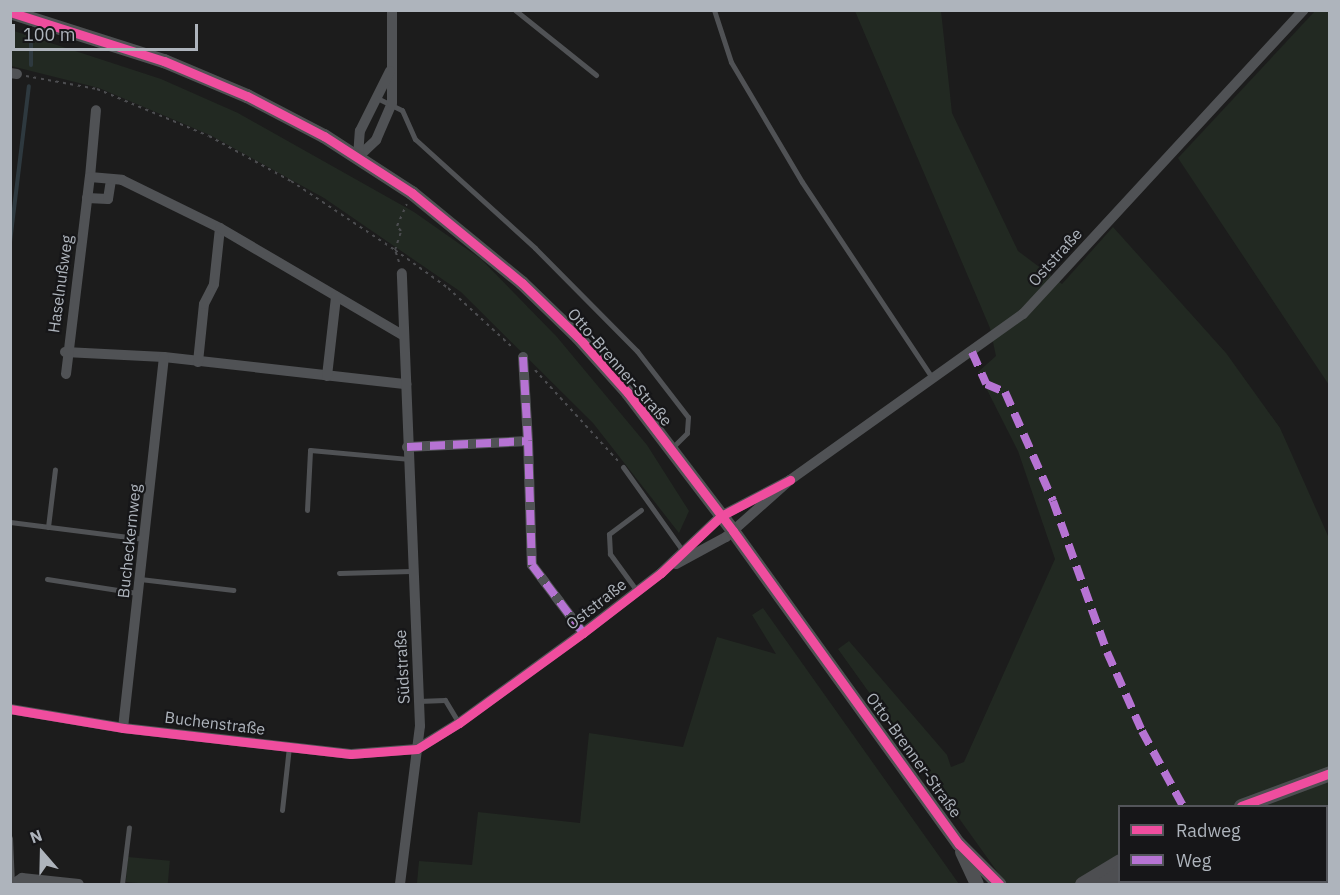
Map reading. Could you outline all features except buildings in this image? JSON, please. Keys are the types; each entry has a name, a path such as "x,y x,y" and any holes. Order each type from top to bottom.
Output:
{"main road":[{"name":"Otto-Brenner-Straße","path":"10,12 164,61 247,96 358,157 412,193 522,283 578,337 671,449 734,531 959,844 999,884"},
{"path":"1245,805 1329,772"},
{"name":"Otto-Brenner-Straße","path":"959,844 977,885"},
{"path":"1082,885 1118,862"},
{"path":"1103,885 1118,874"}],"street":[{"path":"358,157 376,140 392,103 392,10"},
{"name":"Oststraße","path":"417,749 459,723 661,573 734,531 790,480 1023,314 1304,10"},
{"path":"358,157 360,131 379,99 392,66"},
{"name":"Haselnußweg","path":"66,374 65,352 90,177 96,110"},
{"path":"90,177 122,180 220,228 404,336"},
{"path":"87,198 108,199 111,179"},
{"path":"198,362 204,304 214,284 220,228"},
{"name":"Südstraße","path":"400,885 417,749 418,701 411,571 402,273"},
{"path":"327,376 336,297"},
{"path":"65,352 164,357 406,384"},
{"name":"Bucheckernweg","path":"123,728 164,357"},
{"path":"524,357 532,565 583,633"},
{"path":"407,447 528,441"},
{"name":"Oststraße","path":"661,573 721,516 790,480"},
{"name":"Buchenstraße","path":"10,709 123,728 351,754 417,749"},
{"path":"13,885 22,878 79,885"}],"lane":[{"path":"515,10 596,75"},
{"path":"714,10 731,62 807,190 933,380"},
{"path":"379,99 392,103 402,110 415,139 536,248 644,360 688,417 687,433 671,449"},
{"path":"307,510 310,450 408,459"},
{"path":"623,467 683,551"},
{"path":"48,527 55,469"},
{"path":"637,591 610,554 609,534 641,510"},
{"path":"10,522 144,539"},
{"path":"339,573 411,571"},
{"path":"47,579 139,593"},
{"path":"140,579 233,590"},
{"path":"418,701 445,700 459,723"},
{"path":"282,810 289,747"},
{"path":"122,885 129,828"},
{"path":"10,838 13,885"}],"path":[{"path":"14,74 97,89 208,135 291,182 395,249 448,288 524,357 623,467"},
{"path":"402,273 395,249 401,231 397,226 412,193"}],"shaded area":[{"path":"855,11 941,11 952,113 1018,251 1062,284 1113,227 1226,353 1280,428 1329,538 1329,847 1328,848 1328,805 1118,805 1118,883 1309,884 1006,884 838,649 849,641 947,755 951,767 964,762 1055,559 1018,451 978,372 996,356 990,328"},
{"path":"1315,11 1330,11 1329,385 1178,158"},
{"path":"11,30 161,79 238,113 414,212 481,259 557,337 647,445 689,511 679,533 593,423 461,292 324,198 210,135 99,88 11,66"},
{"path":"763,608 959,884 417,883 419,861 472,865 478,812 580,823 589,733 683,747 717,637 776,654 752,615"},
{"path":"128,857 170,861 168,884 126,882"}],"waterway":[{"path":"31,44 31,65"},
{"path":"10,242 29,86"}],"marked path":[{"path":"972,352 986,384 1005,392 1053,501 1107,652 1142,731 1182,805"},
{"path":"523,357 528,441"},
{"path":"407,447 528,441 532,565 583,633"}],"cycle path":[{"path":"10,12 164,61 247,96 324,136 412,193 522,283 578,337 628,393 733,531 959,844 999,884"},
{"path":"10,709 123,728 351,754 417,749 459,723 583,633 661,573 721,516 790,480"},
{"path":"1244,805 1330,773"}]}
